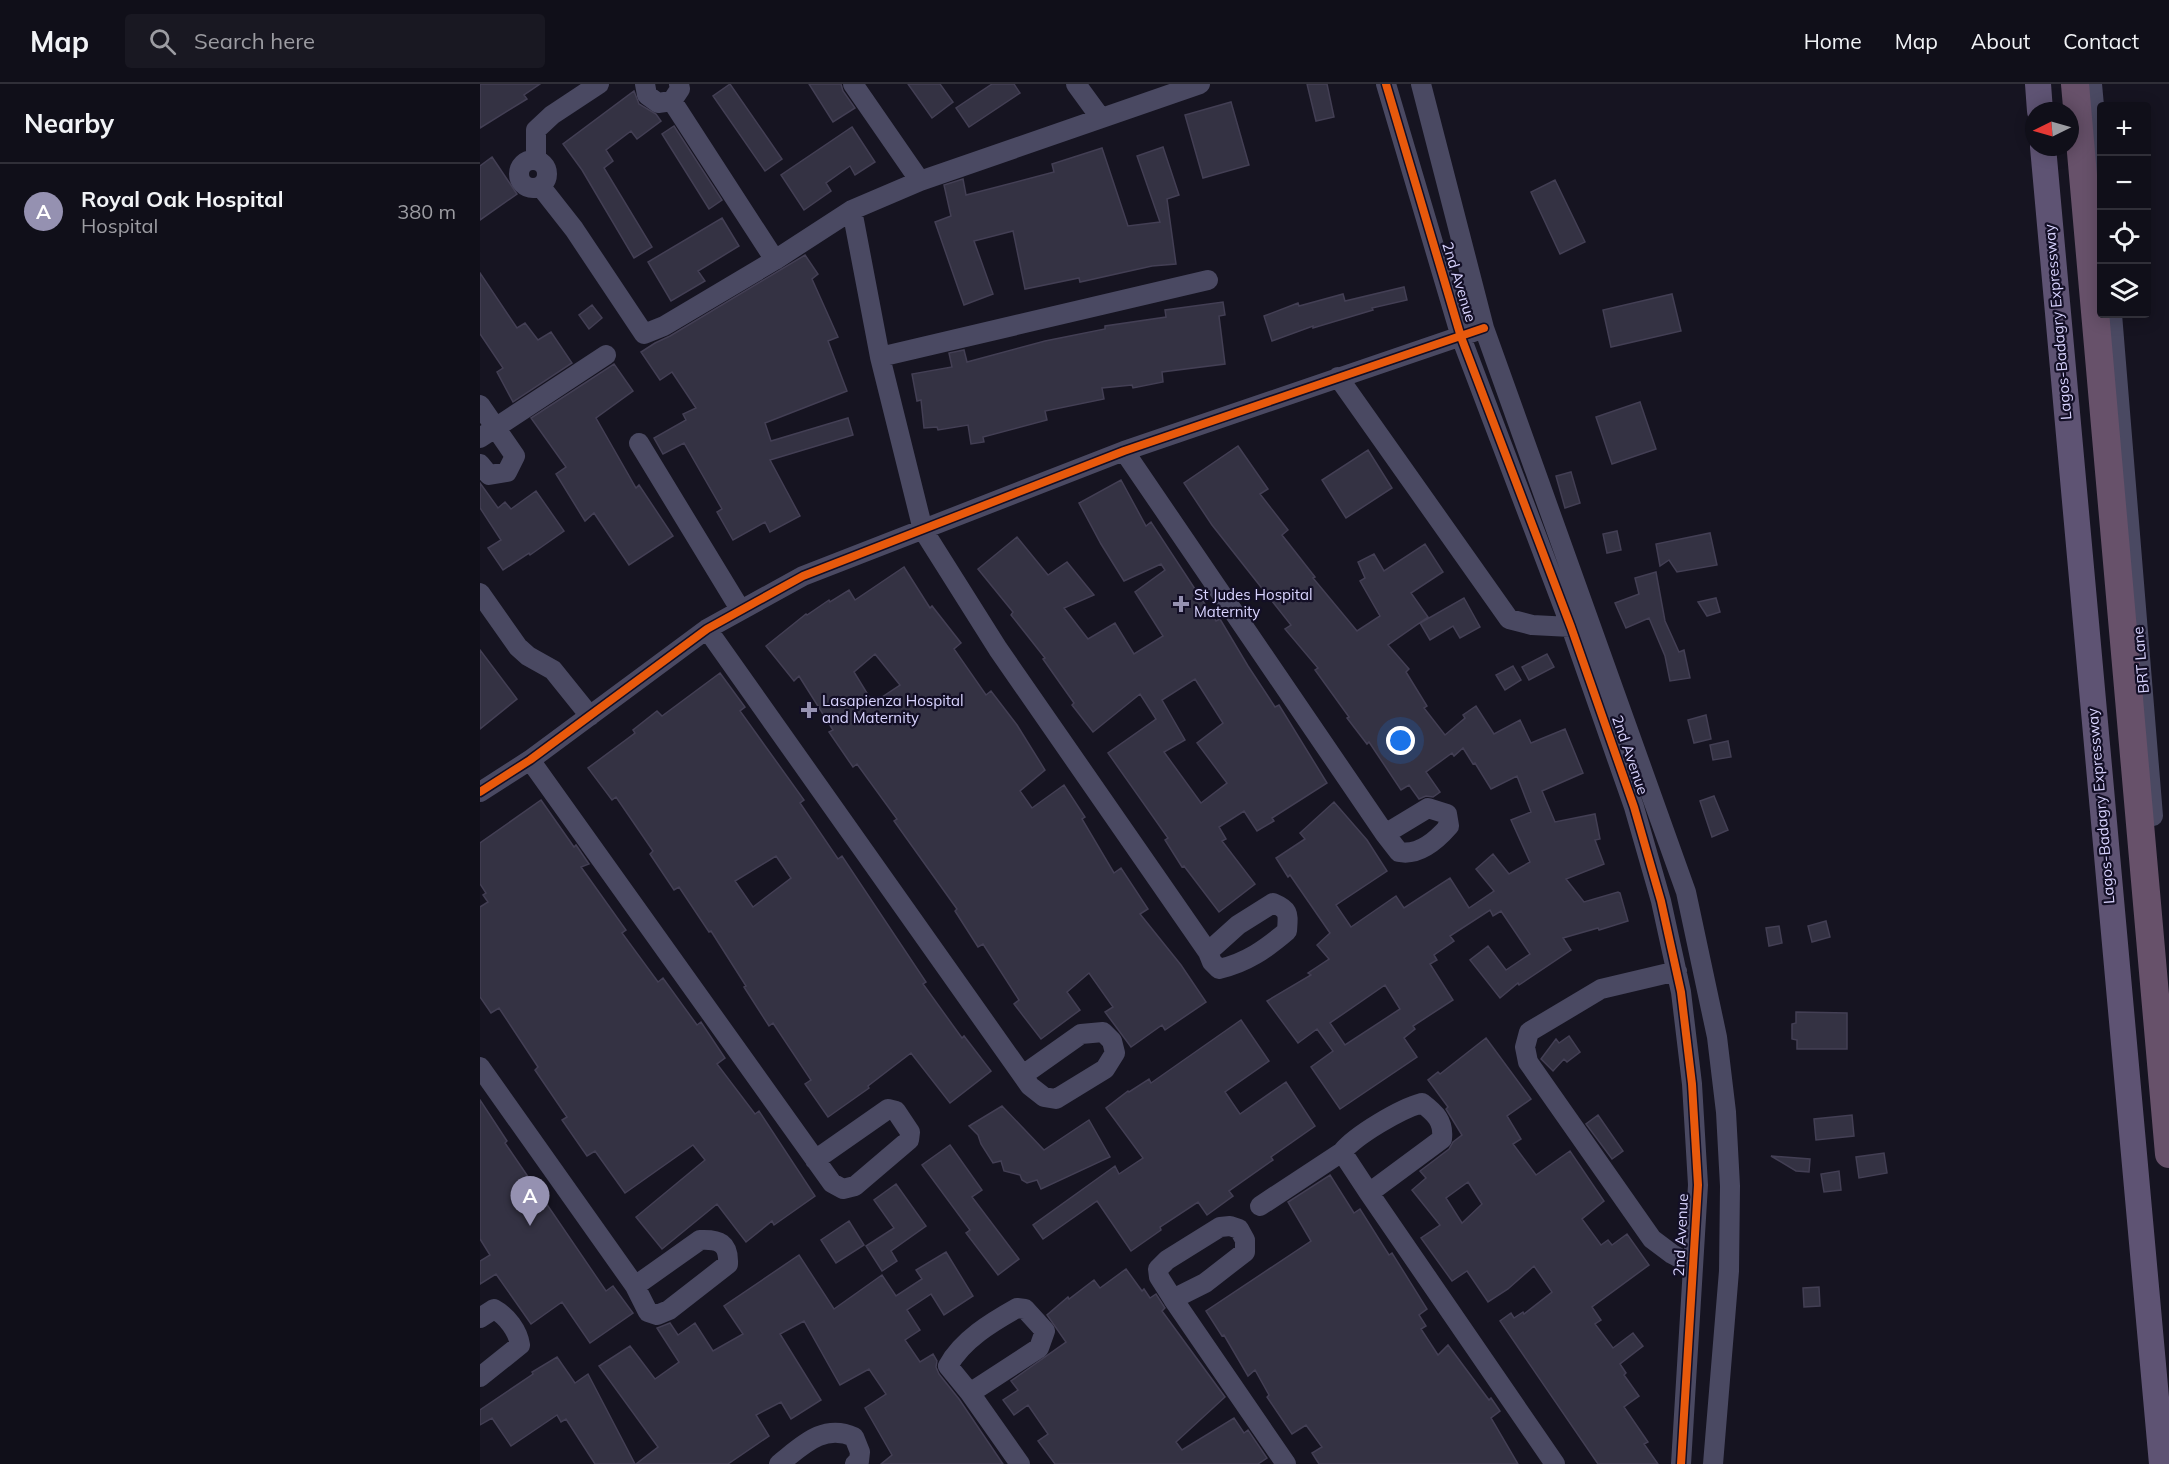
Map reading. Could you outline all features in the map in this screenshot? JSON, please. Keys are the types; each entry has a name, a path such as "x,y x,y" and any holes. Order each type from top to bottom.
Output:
{"highway":[{"path":"2075,84 2169,1154"}],"main road":[{"path":"2038,84 2039,102"},
{"name":"Lagos-Badagry Expressway","path":"2044,156 2162,1464"}],"street":[{"path":"599,84 552,116 536,130 536,159 525,161 518,171 520,182 530,188 541,187 574,229 645,334 664,326 775,260 852,210 920,181 1200,84"},
{"path":"645,84 647,95 658,103 675,92 775,260"},
{"path":"853,84 920,181"},
{"path":"1076,84 1100,117"},
{"name":"2nd Avenue","path":"1386,84 1461,336 1572,627 1634,807 1661,901 1677,971 1692,1084 1697,1174 1681,1464"},
{"name":"2nd Avenue","path":"1421,84 1484,328 1686,892 1717,1037 1726,1112 1730,1186 1729,1271 1713,1464"},
{"path":"2092,84 2099,156"},
{"path":"852,210 880,357 923,530 998,649 1208,952"},
{"path":"880,357 1208,280"},
{"name":"BRT Lane","path":"2112,318 2169,1006"},
{"path":"480,792 530,760 707,630 740,609 803,576 1124,451 1484,328"},
{"path":"488,433 606,355"},
{"path":"1338,377 1509,619 1532,625 1572,627"},
{"path":"480,405 488,433 515,456 507,472 489,475 480,464"},
{"path":"639,443 740,609"},
{"path":"1124,451 1385,834"},
{"path":"480,593 518,648 553,670 590,716"},
{"path":"707,630 1023,1075"},
{"path":"530,760 832,1184 843,1189 855,1186 909,1140 910,1132 896,1111 888,1109 815,1160"},
{"path":"1677,971 1601,989 1529,1032 1525,1047 1528,1062 1652,1239 1672,1254 1693,1265"},
{"path":"480,1067 635,1286 648,1312 657,1315 669,1310 728,1264 729,1252 721,1242 712,1239 699,1240 635,1286"},
{"path":"1260,1206 1342,1152 1347,1146 1410,1106 1422,1103 1437,1114 1443,1130 1442,1139 1369,1193"},
{"path":"1342,1152 1555,1464"},
{"path":"1173,1299 1286,1464"},
{"path":"970,1393 1039,1348 1045,1330 1025,1309 1017,1308 1003,1316 963,1345 954,1354 948,1366 1020,1464"},
{"path":"480,1318 494,1310 501,1313 518,1335 520,1345 480,1377"},
{"path":"779,1464 813,1438 837,1431 854,1437 860,1452 859,1461 855,1464"}],"building":[{"path":"480,84 540,84 524,95 527,99 480,128"},
{"path":"730,84 782,159 765,171 713,96"},
{"path":"809,84 841,84 855,108 833,122"},
{"path":"908,84 940,84 953,102 932,118"},
{"path":"992,84 1014,84 1020,93 969,127 956,108"},
{"path":"1307,84 1327,84 1334,117 1316,121"},
{"path":"634,91 639,104 656,114 661,121 637,139 631,131 606,150 613,161 604,168 652,247 634,258 582,170 563,144"},
{"path":"1231,102 1249,165 1203,178 1185,115"},
{"path":"674,126 722,200 709,209 662,134"},
{"path":"852,127 875,162 855,175 850,166 826,183 831,191 804,210 781,175"},
{"path":"1163,147 1179,195 1167,199 1176,264 1152,266 1080,282 1079,278 1025,289 1013,231 974,241 993,294 964,305 935,222 951,216 944,185 963,179 966,195 1054,172 1052,164 1102,148 1128,226 1160,222 1137,156"},
{"path":"492,157 517,194 480,220 480,166"},
{"path":"1555,180 1585,242 1560,254 1531,192"},
{"path":"722,218 739,246 698,271 705,281 671,301 648,262"},
{"path":"805,255 818,274 812,279 838,337 828,341 847,391 765,423 771,441 848,418 853,435 770,460 800,516 770,532 765,522 733,540 717,512 722,509 684,443 663,454 654,438 686,420 683,414 696,408 672,372 660,380 641,352"},
{"path":"480,273 517,328 525,323 538,340 551,332 572,363 513,402 497,372 503,368 480,334"},
{"path":"1404,287 1407,300 1372,308 1373,310 1313,328 1313,326 1272,341 1264,316 1298,303 1299,306 1343,294 1345,301"},
{"path":"1672,294 1681,331 1611,347 1603,310"},
{"path":"1223,302 1225,315 1219,316 1225,364 1162,372 1163,382 1133,388 1132,385 1102,388 1104,399 1045,411 1047,420 983,437 984,442 971,444 968,425 938,430 937,427 924,428 921,400 917,401 912,374 952,367 949,353 964,350 967,362 1045,341 1105,329 1105,326 1166,317 1165,310"},
{"path":"592,305 602,318 589,329 579,315"},
{"path":"614,364 633,391 596,418 636,488 639,485 673,536 629,565 594,513 585,521 556,474 566,467 531,418"},
{"path":"1640,402 1656,449 1612,464 1596,417"},
{"path":"1238,446 1268,489 1260,494 1288,530 1282,535 1315,577 1313,578 1357,631 1380,616 1360,581 1365,578 1358,562 1374,554 1384,571 1425,544 1443,572 1411,593 1428,617 1388,645 1409,669 1406,672 1427,706 1424,708 1445,735 1465,718 1463,715 1476,706 1494,734 1520,720 1531,743 1565,729 1583,773 1542,791 1555,822 1595,814 1600,839 1595,840 1604,864 1566,879 1584,902 1620,893 1628,921 1563,938 1571,950 1519,985 1518,983 1500,998 1470,960 1488,946 1506,970 1530,954 1501,911 1493,916 1490,910 1450,936 1454,941 1434,955 1437,960 1430,964 1453,1000 1413,1026 1415,1029 1404,1038 1417,1057 1340,1109 1311,1067 1333,1051 1317,1029 1298,1043 1267,1001 1311,975 1308,973 1329,959 1317,945 1330,933 1276,858 1305,839 1300,833 1334,802 1367,840 1387,871 1336,905 1351,927 1396,896 1404,908 1450,878 1469,908 1494,891 1476,869 1493,854 1509,874 1530,862 1511,820 1531,812 1517,776 1491,789 1463,748 1454,756 1452,753 1426,772 1440,792 1433,797 1426,796 1419,799 1409,785 1401,790 1369,742 1367,744 1347,718 1349,717 1315,670 1318,668 1285,629 1291,625 1212,525 1184,483","holes":["1385,985 1400,1009 1345,1045 1330,1023"]},
{"path":"1368,450 1392,488 1346,518 1322,480"},
{"path":"1571,472 1580,503 1565,508 1556,476"},
{"path":"1121,480 1146,526 1151,522 1216,621 1220,619 1275,707 1279,705 1327,783 1272,818 1274,821 1257,831 1244,811 1219,827 1226,839 1222,841 1255,884 1219,912 1184,866 1182,867 1165,840 1168,838 1108,753 1156,719 1140,694 1093,732 1072,705 1074,703 1043,659 1045,658 1011,615 1013,612 978,569 1017,537 1048,575 1067,562 1094,595 1064,608 1088,639 1115,623 1134,654 1163,636 1135,592 1165,570 1161,564 1124,581 1079,503","holes":["1195,679 1223,723 1197,743 1227,783 1201,803 1164,752 1185,740 1162,700"]},
{"path":"480,483 498,508 505,502 511,509 536,491 564,531 530,555 529,553 503,570 488,548 501,540 480,508"},
{"path":"1617,531 1621,550 1607,553 1603,534"},
{"path":"1710,533 1717,565 1677,572 1669,560 1660,566 1656,544"},
{"path":"904,567 930,608 932,606 961,643 954,649 986,695 991,691 1017,725 1045,770 1020,791 1032,808 1064,785 1085,817 1082,819 1114,873 1121,868 1148,909 1140,914 1181,965 1206,1002 1165,1030 1162,1025 1131,1047 1105,1012 1113,1007 1089,973 1067,992 1080,1010 1041,1039 1014,1004 1019,1000 983,944 978,947 955,911 957,909 894,821 897,819 857,764 853,767 829,732 833,730 799,676 794,681 766,646 806,614 829,600 830,602 849,590 855,600","holes":["875,654 900,685 873,703 854,672"]},
{"path":"1656,572 1665,621 1679,652 1684,650 1690,678 1670,681 1665,656 1649,618 1626,628 1615,603 1639,594 1635,578"},
{"path":"1464,598 1480,627 1460,638 1453,626 1430,640 1420,623"},
{"path":"1716,598 1720,612 1707,616 1698,602"},
{"path":"480,650 517,699 480,729"},
{"path":"1547,654 1554,667 1529,680 1522,667"},
{"path":"1513,666 1521,680 1505,690 1496,675"},
{"path":"720,673 745,707 740,711 804,800 800,803 838,859 842,856 926,982 923,984 962,1038 964,1036 991,1071 950,1103 911,1053 868,1086 869,1088 828,1117 805,1084 811,1080 773,1023 769,1026 711,931 709,932 679,887 674,890 650,854 653,851 616,797 612,800 588,768 635,733 633,730 657,711 662,716","holes":["776,856 791,878 753,907 735,881"]},
{"path":"1706,715 1711,739 1694,743 1688,720"},
{"path":"1728,741 1731,757 1713,760 1710,745"},
{"path":"1714,796 1728,830 1712,837 1700,801"},
{"path":"541,800 589,864 581,867 626,930 622,933 658,982 663,978 697,1025 701,1022 725,1058 717,1064 755,1114 759,1111 815,1196 774,1225 772,1221 746,1242 717,1204 662,1249 636,1217 705,1160 693,1145 625,1193 595,1151 587,1156 562,1120 567,1117 535,1070 538,1067 499,1008 491,1013 480,997 480,907 488,902 483,895 486,893 480,884 480,843"},
{"path":"1826,921 1830,937 1812,942 1808,926"},
{"path":"1779,926 1782,943 1769,946 1766,928"},
{"path":"1796,1012 1847,1013 1847,1049 1797,1049 1797,1040 1792,1039 1792,1024 1796,1023"},
{"path":"1241,1020 1269,1061 1225,1092 1240,1114 1286,1082 1315,1126 1229,1191 1233,1196 1207,1215 1198,1202 1160,1227 1161,1230 1131,1251 1097,1201 1043,1239 1033,1225 1115,1166 1119,1174 1143,1158 1106,1108 1149,1079 1151,1083"},
{"path":"1569,1036 1580,1052 1567,1062 1564,1059 1553,1071 1541,1059 1556,1039 1559,1043"},
{"path":"1486,1038 1531,1099 1507,1116 1521,1139 1513,1144 1536,1175 1570,1151 1604,1201 1582,1219 1601,1245 1608,1240 1612,1245 1627,1234 1649,1265 1592,1307 1601,1320 1595,1324 1613,1348 1633,1333 1643,1346 1620,1364 1626,1373 1624,1375 1639,1396 1624,1407 1648,1442 1644,1444 1658,1464 1598,1464 1500,1321 1511,1313 1514,1318 1523,1312 1524,1314 1552,1292 1534,1266 1508,1289 1488,1302 1467,1271 1452,1281 1421,1238 1440,1225 1412,1190 1426,1178 1420,1171 1449,1149 1453,1142 1462,1135 1446,1109 1448,1107 1428,1080 1438,1072 1440,1074","holes":["1468,1182 1482,1204 1462,1223 1446,1198"]},
{"path":"480,1100 507,1141 505,1143 606,1291 613,1286 633,1313 590,1343 562,1302 531,1324 496,1274 480,1284 480,1261 490,1255 480,1239"},
{"path":"1002,1106 1044,1150 1089,1120 1110,1157 1041,1189 1037,1180 1027,1183 1020,1175 1004,1171 1001,1161 993,1163 978,1135 969,1126"},
{"path":"1598,1115 1623,1151 1612,1159 1586,1124"},
{"path":"1852,1115 1854,1136 1816,1140 1814,1119"},
{"path":"950,1145 982,1190 972,1197 1019,1259 998,1275 966,1233 970,1230 922,1165"},
{"path":"1884,1153 1887,1173 1859,1178 1856,1157"},
{"path":"1771,1156 1810,1159 1809,1172 1796,1171"},
{"path":"1839,1171 1841,1190 1824,1192 1821,1174"},
{"path":"1330,1175 1354,1213 1360,1209 1389,1255 1392,1253 1427,1309 1419,1315 1426,1326 1421,1329 1438,1355 1448,1345 1489,1400 1491,1398 1500,1411 1491,1418 1518,1464 1319,1464 1312,1453 1322,1447 1306,1425 1292,1434 1267,1397 1269,1395 1255,1370 1248,1376 1224,1335 1222,1336 1206,1311 1311,1241 1288,1202"},
{"path":"896,1184 926,1226 891,1251 897,1261 882,1271 866,1246 894,1228 874,1200"},
{"path":"849,1221 864,1245 836,1263 821,1240"},
{"path":"946,1252 973,1296 944,1315 931,1294 907,1310 920,1330 905,1340 920,1362 933,1354 937,1361 936,1367 939,1374 959,1399 1003,1464 881,1464 892,1455 865,1408 886,1394 869,1369 840,1385 804,1321 780,1334 821,1400 791,1419 781,1402 756,1415 769,1436 728,1464 636,1464 658,1447 599,1366 630,1346 655,1379 679,1362 657,1328 670,1323 678,1335 695,1323 713,1351 743,1334 724,1306 799,1255 834,1309 882,1275 896,1296 922,1279 916,1270"},
{"path":"1126,1269 1150,1298 1156,1294 1165,1308 1162,1311 1225,1397 1176,1442 1182,1450 1234,1418 1244,1433 1248,1430 1267,1458 1258,1464 1055,1464 1038,1441 1048,1434 1028,1405 1014,1415 1003,1400 1018,1390 1011,1381 1066,1342 1047,1315 1068,1297 1069,1299 1094,1280 1100,1288"},
{"path":"1819,1287 1820,1306 1804,1307 1803,1288"},
{"path":"557,1357 575,1383 588,1374 635,1464 595,1464 566,1419 561,1422 557,1415 511,1446 492,1418 480,1425 480,1410 533,1374 532,1372"}],"cycle path":[{"path":"1386,84 1461,337 1571,627 1634,807 1661,901 1681,992 1692,1084 1698,1185 1681,1464"},
{"path":"480,792 530,760 707,629 803,576 1124,451 1484,328"}],"place":[{"name":"St Judes Hospital Maternity","path":"1181,604"},
{"name":"Lasapienza Hospital and Maternity","path":"809,710"},
{"name":"Royal Oak Hospital","path":"530,1226"}]}
